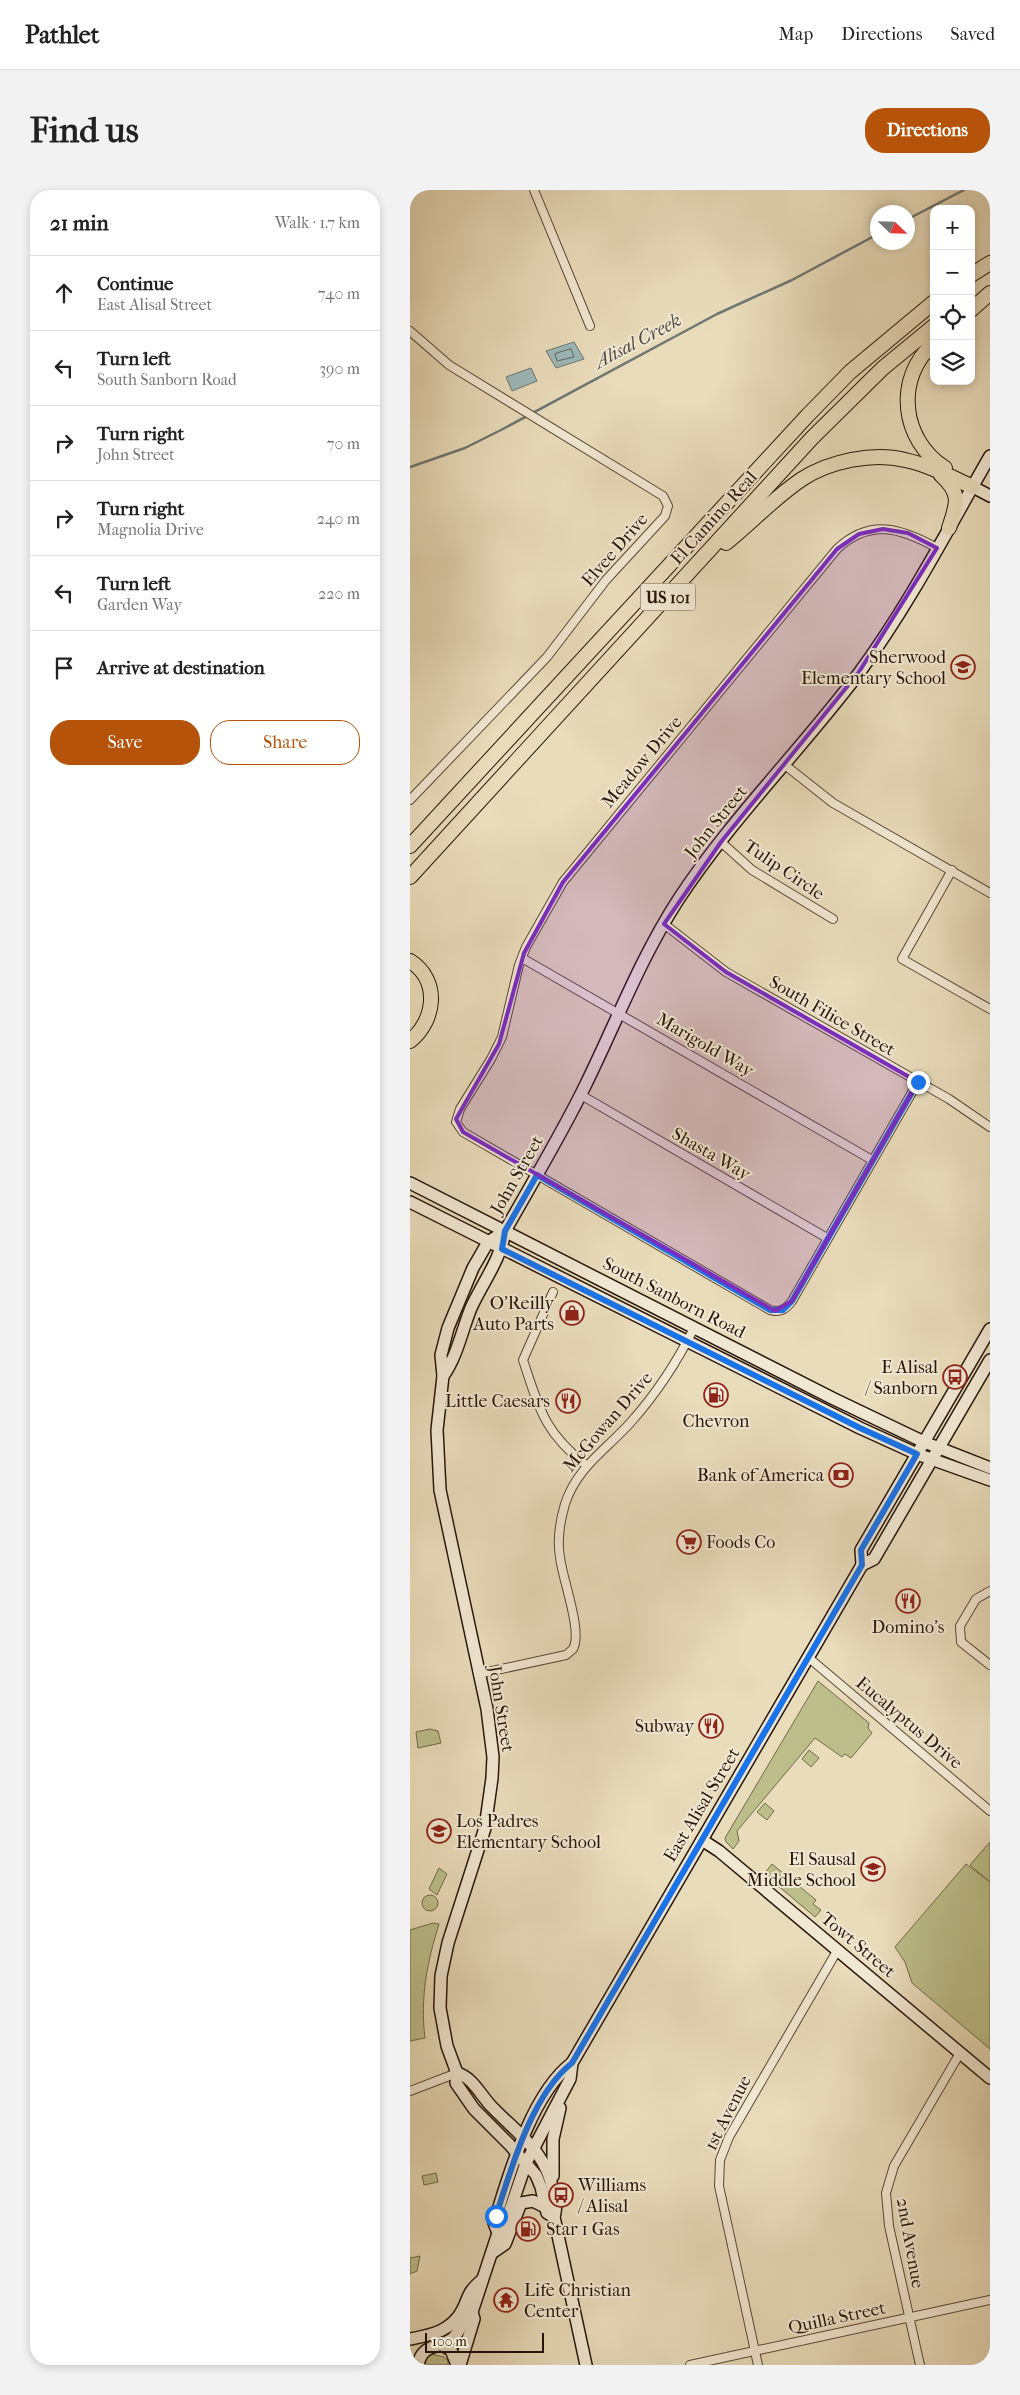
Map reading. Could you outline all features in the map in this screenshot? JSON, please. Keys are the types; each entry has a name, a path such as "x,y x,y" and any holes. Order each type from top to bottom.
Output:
{"highway":[{"path":"975,273 990,263"},
{"path":"975,301 990,293"},
{"path":"975,306 990,293"},
{"name":"El Camino Real","path":"410,846 814,409 850,372 930,305"},
{"name":"El Camino Real","path":"410,877 812,438 883,368 930,329"},
{"path":"930,346 924,351 914,366 910,379 906,403 911,422 920,442 934,461 973,487"},
{"path":"688,575 803,478 832,465 851,460 883,457 905,460 930,468 973,487"},
{"path":"930,468 946,480 956,494 956,504 949,528"},
{"path":"410,833 445,807"},
{"path":"410,961 426,977 432,1000 427,1022 410,1041"}],"main road":[{"name":"John Street","path":"443,1376 449,1367 472,1307 502,1249 505,1231 581,1096 618,1012 664,924 679,899 721,842 859,672 885,635 990,456"},
{"path":"973,487 990,496"},
{"name":"South Sanborn Road","path":"410,1183 694,1328 924,1442 990,1468"},
{"name":"South Sanborn Road","path":"410,1202 687,1342 917,1454 990,1480"},
{"name":"John Street","path":"505,1231 488,1242 459,1298 441,1355 443,1376 437,1430 440,1490 491,1734 491,1787 485,1828 448,1943 440,1987 442,2026 457,2073 456,2082 466,2100 517,2152 539,2181 545,2207"},
{"name":"East Alisal Street","path":"459,2365 474,2319 472,2312 498,2233 505,2225 533,2148 570,2079 572,2063 862,1565 861,1550 990,1329"},
{"name":"East Alisal Street","path":"862,1565 874,1559 940,1449 990,1360"},
{"name":"Towt Street","path":"702,1840 719,1851 990,2078"},
{"name":"East Alisal Street","path":"498,2233 494,2223 523,2137 557,2074 572,2063"},
{"path":"457,2073 467,2076 486,2100 523,2137 545,2163 553,2187 557,2209 554,2217 586,2365"},
{"path":"553,2187 553,2134 570,2079"},
{"path":"492,2253 505,2244 521,2203 533,2200 545,2207 547,2213 554,2217"},
{"path":"410,2339 433,2335 450,2326 460,2314 470,2290 483,2279"},
{"name":"East Alisal Street","path":"410,2352 440,2344 457,2334 466,2315 472,2312"},
{"path":"440,2344 450,2350 459,2365"},
{"path":"418,2365 422,2354 427,2348"}],"street":[{"path":"534,190 590,326"},
{"name":"Elvee Drive","path":"410,331 449,365 664,496 668,506 665,516 606,580 547,657 410,800"},
{"name":"Meadow Drive","path":"537,1175 463,1132 456,1122 458,1112 502,1037 522,958 542,916 570,872 836,550 854,536 883,529 908,533 937,548"},
{"path":"785,765 833,803 990,893"},
{"name":"Tulip Circle","path":"721,842 752,870 833,920"},
{"path":"952,870 902,959 990,1009"},
{"name":"South Filice Street","path":"664,924 726,972 949,1099 990,1127"},
{"name":"Marigold Way","path":"522,958 872,1160"},
{"path":"537,1175 770,1310 783,1310 792,1301 918,1082"},
{"name":"Shasta Way","path":"581,1096 827,1238"},
{"path":"553,1292 523,1360 546,1424 562,1445 586,1465"},
{"name":"McGowan Drive","path":"478,1674 566,1654 575,1646 576,1635 559,1556 559,1532 568,1496 586,1465 623,1430 652,1397 694,1328"},
{"path":"990,1591 976,1599 960,1626 961,1642 990,1666"},
{"name":"Eucalyptus Drive","path":"809,1658 990,1811"},
{"name":"1st Avenue","path":"758,2365 719,2186 720,2160 729,2137 837,1950"},
{"name":"2nd Avenue","path":"920,2365 887,2218 887,2185 894,2166 960,2053"},
{"path":"410,2091 457,2073"},
{"name":"Quilla Street","path":"690,2365 990,2300"}],"highlighted area":[{"path":"883,529 908,533 937,548 859,672 721,842 664,924 726,972 918,1082 792,1301 775,1311 463,1132 456,1119 499,1044 524,953 563,882 837,549 859,534"}],"green space":[{"path":"818,1681 869,1723 868,1728 872,1733 851,1758 845,1754 842,1757 815,1738 737,1831 739,1841 733,1849 726,1842 725,1838"},
{"path":"430,1729 438,1731 441,1743 418,1748 416,1732"},
{"path":"809,1750 819,1758 811,1767 802,1759"},
{"path":"765,1803 774,1811 767,1820 757,1812"},
{"path":"990,1842 990,1882 970,1865"},
{"path":"772,1864 816,1900 813,1904 821,1910 815,1917 764,1874"},
{"path":"966,1864 990,1882 990,2049 912,1983 905,1962 895,1947"},
{"path":"439,1868 447,1874 437,1895 429,1889"},
{"path":"430,1895 438,1903 430,1911 422,1903"},
{"path":"433,1923 439,1924 431,1952 424,1994 425,2038 410,2041 410,1930"},
{"path":"436,2173 438,2182 424,2185 422,2176"},
{"path":"420,2256 417,2271 410,2274 410,2258"},
{"path":"431,2354 444,2357 448,2361 448,2365 425,2365 427,2358"}],"water":[{"path":"574,342 584,359 556,368 546,351"},
{"path":"531,368 537,381 512,391 506,377"}],"waterway":[{"name":"Alisal Creek","path":"915,215 964,190"},
{"name":"Alisal Creek","path":"410,467 465,448 717,314 792,280 870,238"}],"place":[{"name":"Sherwood Elementary School","path":"963,667"},
{"name":"O'Reilly Auto Parts","path":"572,1313"},
{"name":"E Alisal / Sanborn","path":"955,1377"},
{"name":"Chevron","path":"716,1395"},
{"name":"Little Caesars","path":"568,1401"},
{"name":"Bank of America","path":"841,1475"},
{"name":"Foods Co","path":"689,1542"},
{"name":"Domino's","path":"908,1601"},
{"name":"Subway","path":"711,1726"},
{"name":"Los Padres Elementary School","path":"439,1831"},
{"name":"El Sausal Middle School","path":"873,1869"},
{"name":"Williams / Alisal","path":"561,2195"},
{"name":"Star 1 Gas","path":"528,2229"},
{"name":"Life Christian Center","path":"506,2300"}],"route":[{"path":"496,2216 517,2152 531,2121 557,2074 572,2063 809,1658 862,1565 861,1550 917,1454 860,1428 502,1249 505,1231 537,1175 770,1310 783,1310 790,1305 918,1082"}]}
